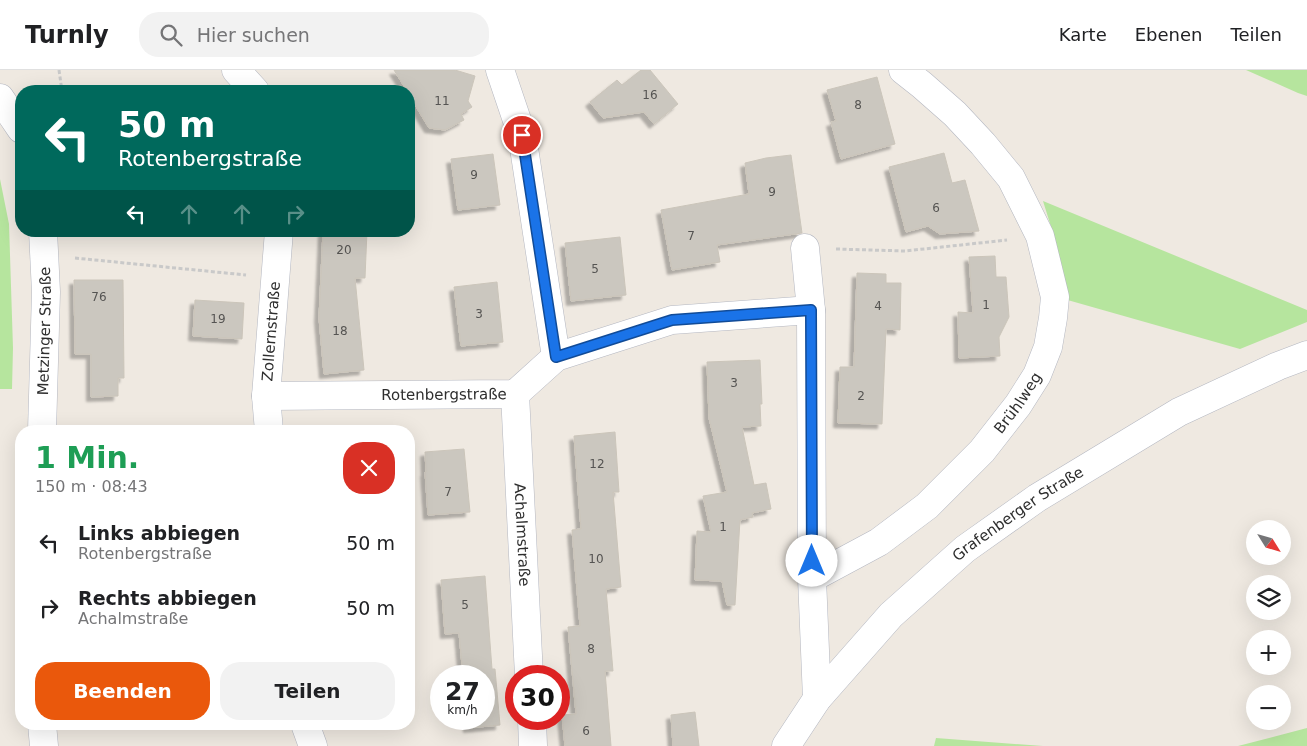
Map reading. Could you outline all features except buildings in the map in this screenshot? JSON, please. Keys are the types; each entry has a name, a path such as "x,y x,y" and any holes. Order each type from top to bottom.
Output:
{"street":[{"path":"236,70 250,85"},
{"path":"500,70 522,135 556,357"},
{"name":"Brühlweg","path":"812,578 880,542 926,506 982,451 1018,405 1037,375 1048,346 1053,318 1055,297 1040,236 1011,178 955,114 902,70"},
{"path":"0,98 15,119"},
{"name":"Zollernstraße","path":"268,425 266,396 279,237"},
{"name":"Metzinger Straße","path":"42,425 46,300 44,243"},
{"path":"805,248 811,310 812,578 817,699"},
{"name":"Rotenbergstraße","path":"266,396 515,394 556,357 672,320 811,310"},
{"name":"Grafenberger Straße","path":"786,746 817,699 891,615 964,549 1029,503 1180,412 1278,366 1307,355"},
{"name":"Achalmstraße","path":"515,394 528,665"},
{"path":"43,730 44,746"},
{"path":"306,730 313,746"},
{"path":"532,730 533,746"}],"path":[{"path":"59,70 61,85"},
{"path":"805,248 905,251 1040,236"},
{"path":"44,243 276,278"}],"green space":[{"path":"1246,70 1307,70 1307,96 1298,93"},
{"path":"0,179 9,224 13,348 12,389 0,389"},
{"path":"1043,201 1307,310 1307,322 1240,349 1064,299 1057,246"},
{"path":"1307,728 1307,746 1238,746"},
{"path":"936,738 1043,746 934,746"}],"route":[{"path":"522,135 556,357 672,320 811,310 812,561"}]}
